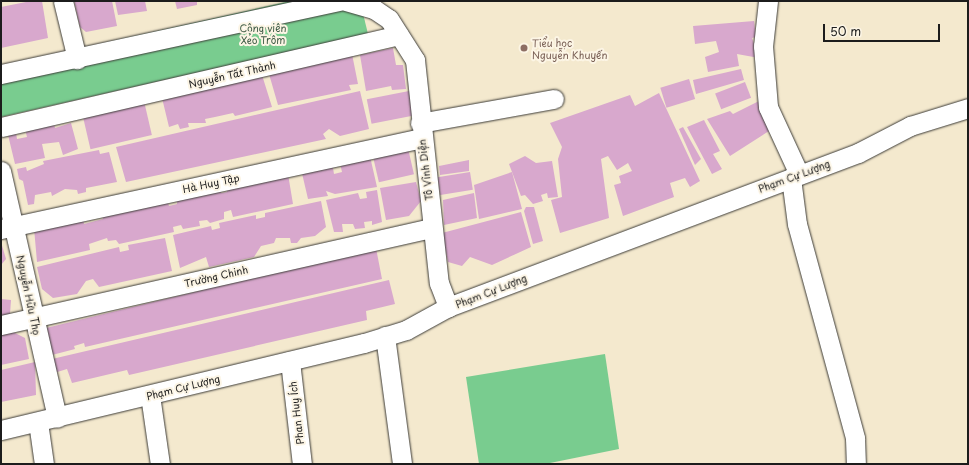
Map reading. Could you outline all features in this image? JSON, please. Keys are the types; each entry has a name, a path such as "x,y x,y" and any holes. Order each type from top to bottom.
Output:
{"street":[{"path":"63,1 77,59"},
{"path":"1,74 77,59 340,1"},
{"path":"346,1 374,9 389,18 399,35"},
{"path":"768,1 763,46 768,107 795,176 797,224 855,438 852,463"},
{"name":"Nguyễn Tất Thành","path":"1,127 399,35"},
{"name":"Tô Vĩnh Diện","path":"399,35 415,60 421,131 439,282 448,307"},
{"name":"Hà Huy Tập","path":"7,227 554,99"},
{"name":"Phạm Cự Lượng","path":"1,430 57,418 290,361 385,336 448,307 795,176 858,154 910,126 968,108"},
{"name":"Nguyễn Hữu Thọ","path":"1,171 7,227 33,318 57,418"},
{"name":"Trường Chinh","path":"1,325 432,228"},
{"path":"385,336 402,464"},
{"name":"Phan Huy Ích","path":"290,361 302,464"},
{"path":"150,395 160,464"},
{"path":"38,422 44,464"}],"green space":[{"name":"Công viên Xẻo Trôm","path":"290,1 360,1 368,34 1,117 1,66"},
{"path":"605,354 619,449 545,464 479,464 466,377"}],"building":[{"path":"31,1 42,1 48,38 1,48 1,7"},
{"path":"74,1 112,1 117,26 86,32 80,27"},
{"path":"115,1 145,1 147,11 118,15"},
{"path":"175,1 197,1 197,5 177,9"},
{"path":"754,21 756,37 752,38 759,58 737,54 739,66 708,72 705,57 719,52 716,41 695,44 693,26"},
{"path":"393,48 396,65 403,65 406,89 392,90 391,86 366,91 360,55"},
{"path":"352,54 358,84 349,85 351,90 278,105 269,74"},
{"path":"741,69 744,80 696,94 693,80"},
{"path":"262,75 272,107 235,116 233,113 205,119 206,123 188,123 189,127 180,129 178,124 169,127 162,98"},
{"path":"689,79 695,99 666,108 660,88"},
{"path":"745,82 751,98 721,109 715,93"},
{"path":"360,91 369,129 340,136 329,129 323,134 326,139 126,182 116,147"},
{"path":"409,91 414,116 372,124 367,99"},
{"path":"659,93 700,181 690,187 685,178 670,183 674,197 623,216 614,185 621,183 619,176 632,171 628,163 617,170 608,156 601,159 609,218 560,233 551,200 562,197 558,159 562,147 550,123 630,95 635,106"},
{"path":"144,101 152,135 90,149 83,115"},
{"path":"759,101 772,129 730,156 707,119 730,111 733,114"},
{"path":"53,119 55,128 71,123 78,149 63,155 59,142 42,144 45,158 15,164 8,135 16,133 17,139 27,137 25,129"},
{"path":"704,120 720,151 713,154 722,169 712,174 687,127"},
{"path":"683,127 701,159 695,165 679,129"},
{"path":"407,144 414,174 379,182 372,152"},
{"path":"99,150 100,154 109,152 117,182 86,188 86,192 78,194 77,190 65,189 52,196 51,192 35,195 34,204 28,205 23,181 19,179 17,169 26,167 27,171 44,164 43,161"},
{"path":"369,152 377,187 335,194 326,191 328,196 308,199 301,169 332,162 334,174 342,172 339,159"},
{"path":"525,156 536,163 552,161 558,197 548,198 547,193 541,195 543,201 533,204 525,195 521,196 509,164"},
{"path":"469,160 469,171 440,175 439,166"},
{"path":"470,172 473,190 440,195 437,177"},
{"path":"512,172 522,209 479,219 474,185"},
{"path":"288,174 293,204 233,217 231,210 224,212 224,219 210,223 207,220 199,221 200,226 183,229 181,225 173,227 174,232 119,244 116,240 108,241 107,238 89,244 90,250 37,262 34,228 83,219 84,224 103,219 101,211 167,199 169,206 177,204 177,200 220,185 221,193 227,192 227,182"},
{"path":"416,182 421,201 409,216 386,220 380,188"},
{"path":"377,190 382,222 372,225 372,221 364,222 365,228 355,229 353,224 342,224 343,232 334,232 326,200 358,193 360,199 367,198 366,192"},
{"path":"474,193 477,218 444,225 443,200"},
{"path":"321,201 326,227 315,236 301,238 297,243 291,243 290,238 276,238 274,243 261,246 254,257 209,267 206,257 180,268 173,235 211,226 212,230 220,228 219,223 256,215 256,219 265,217 265,213"},
{"path":"526,207 534,207 543,241 533,244 524,211"},
{"path":"521,212 531,247 492,265 470,257 462,266 448,262 442,233"},
{"path":"165,238 172,271 99,287 93,279 86,281 77,294 53,298 42,289 37,267 119,247 120,252 129,250 128,245"},
{"path":"1,242 6,259 1,265"},
{"path":"376,248 382,279 85,347 84,343 74,346 75,349 52,355 46,328"},
{"path":"389,280 395,304 366,311 367,320 129,375 127,370 72,383 67,369 54,373 52,359"},
{"path":"1,299 11,300 10,314 1,316"},
{"path":"13,332 25,338 29,359 1,365 1,335"},
{"path":"35,362 36,395 1,402 1,370"}],"place":[{"name":"Tiểu học Nguyễn Khuyến","path":"524,48"}]}
